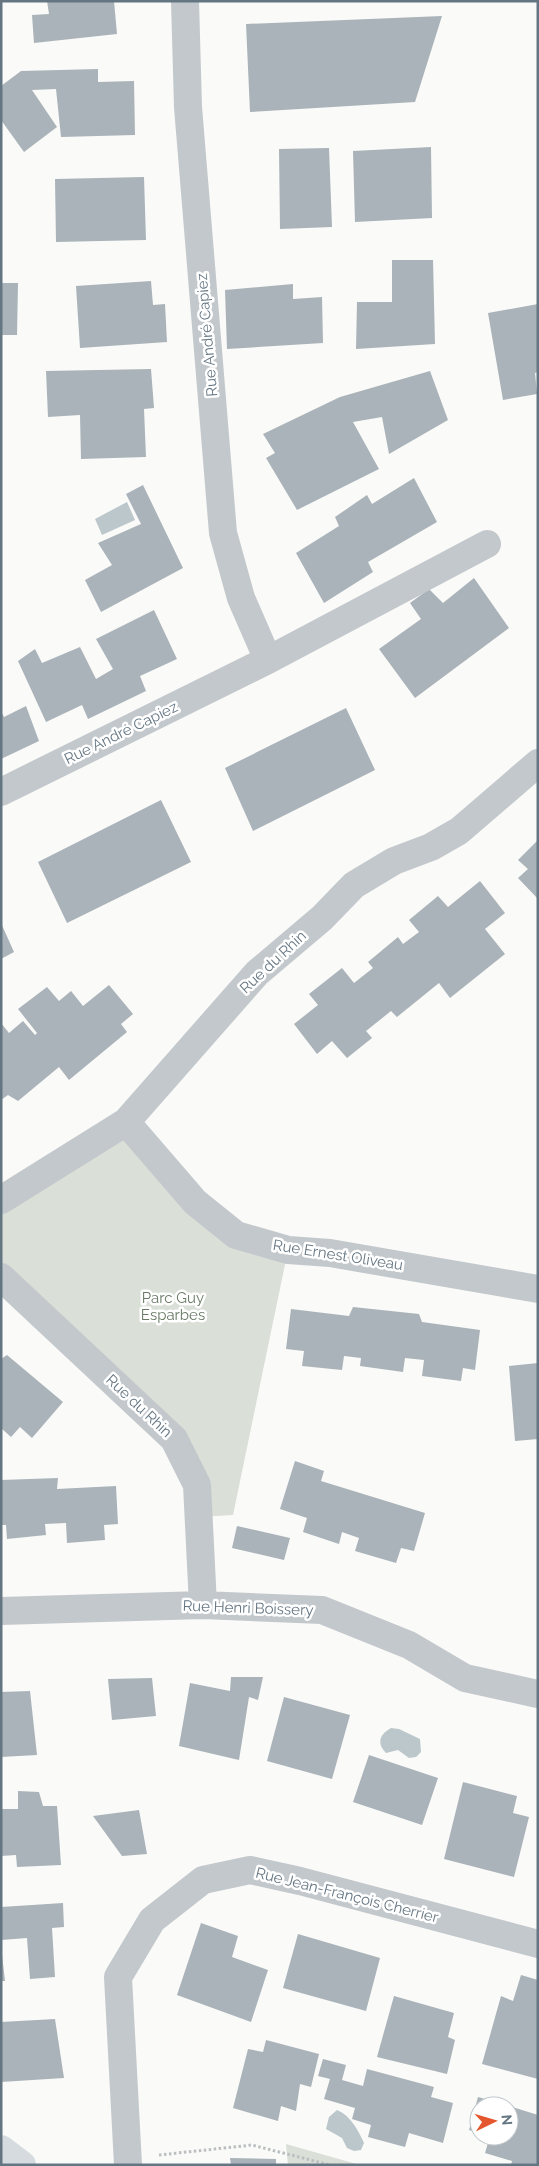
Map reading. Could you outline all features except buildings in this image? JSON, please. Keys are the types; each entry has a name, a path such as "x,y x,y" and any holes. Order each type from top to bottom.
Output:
{"main road":[{"path":"1,2149 22,2165"}],"street":[{"name":"Rue André Capiez","path":"185,1 188,107 223,533 241,598 268,660"},
{"name":"Rue André Capiez","path":"1,792 268,660 487,544"},
{"name":"Rue du Rhin","path":"1,1200 126,1122 257,973 322,918 354,885 394,861 431,847 459,830 538,763"},
{"name":"Rue Ernest Oliveau","path":"126,1122 195,1202 236,1234 288,1250 330,1253 538,1289"},
{"name":"Rue du Rhin","path":"1,1277 174,1439 197,1485 203,1605"},
{"name":"Rue Henri Boissery","path":"1,1611 203,1605 322,1610 409,1645 465,1678 538,1694"},
{"name":"Rue Jean-François Cherrier","path":"128,2165 118,1977 152,1920 203,1880 250,1870 300,1880 538,1944"}],"path":[{"path":"158,2159 160,2153 252,2145 330,2165"}],"green space":[{"name":"Parc Guy Esparbes","path":"126,1122 195,1202 288,1250 233,1515 198,1517 186,1460 1,1277 1,1200"},
{"path":"286,2144 360,2165 288,2165"}],"shaded area":[{"path":"127,502 135,520 102,535 95,519"},
{"path":"391,1728 399,1729 420,1739 421,1752 416,1757 409,1758 398,1750 386,1753 380,1742 384,1733"},
{"path":"337,2110 346,2116 357,2128 364,2143 361,2150 354,2151 347,2148 342,2138 326,2129 329,2117"}]}
